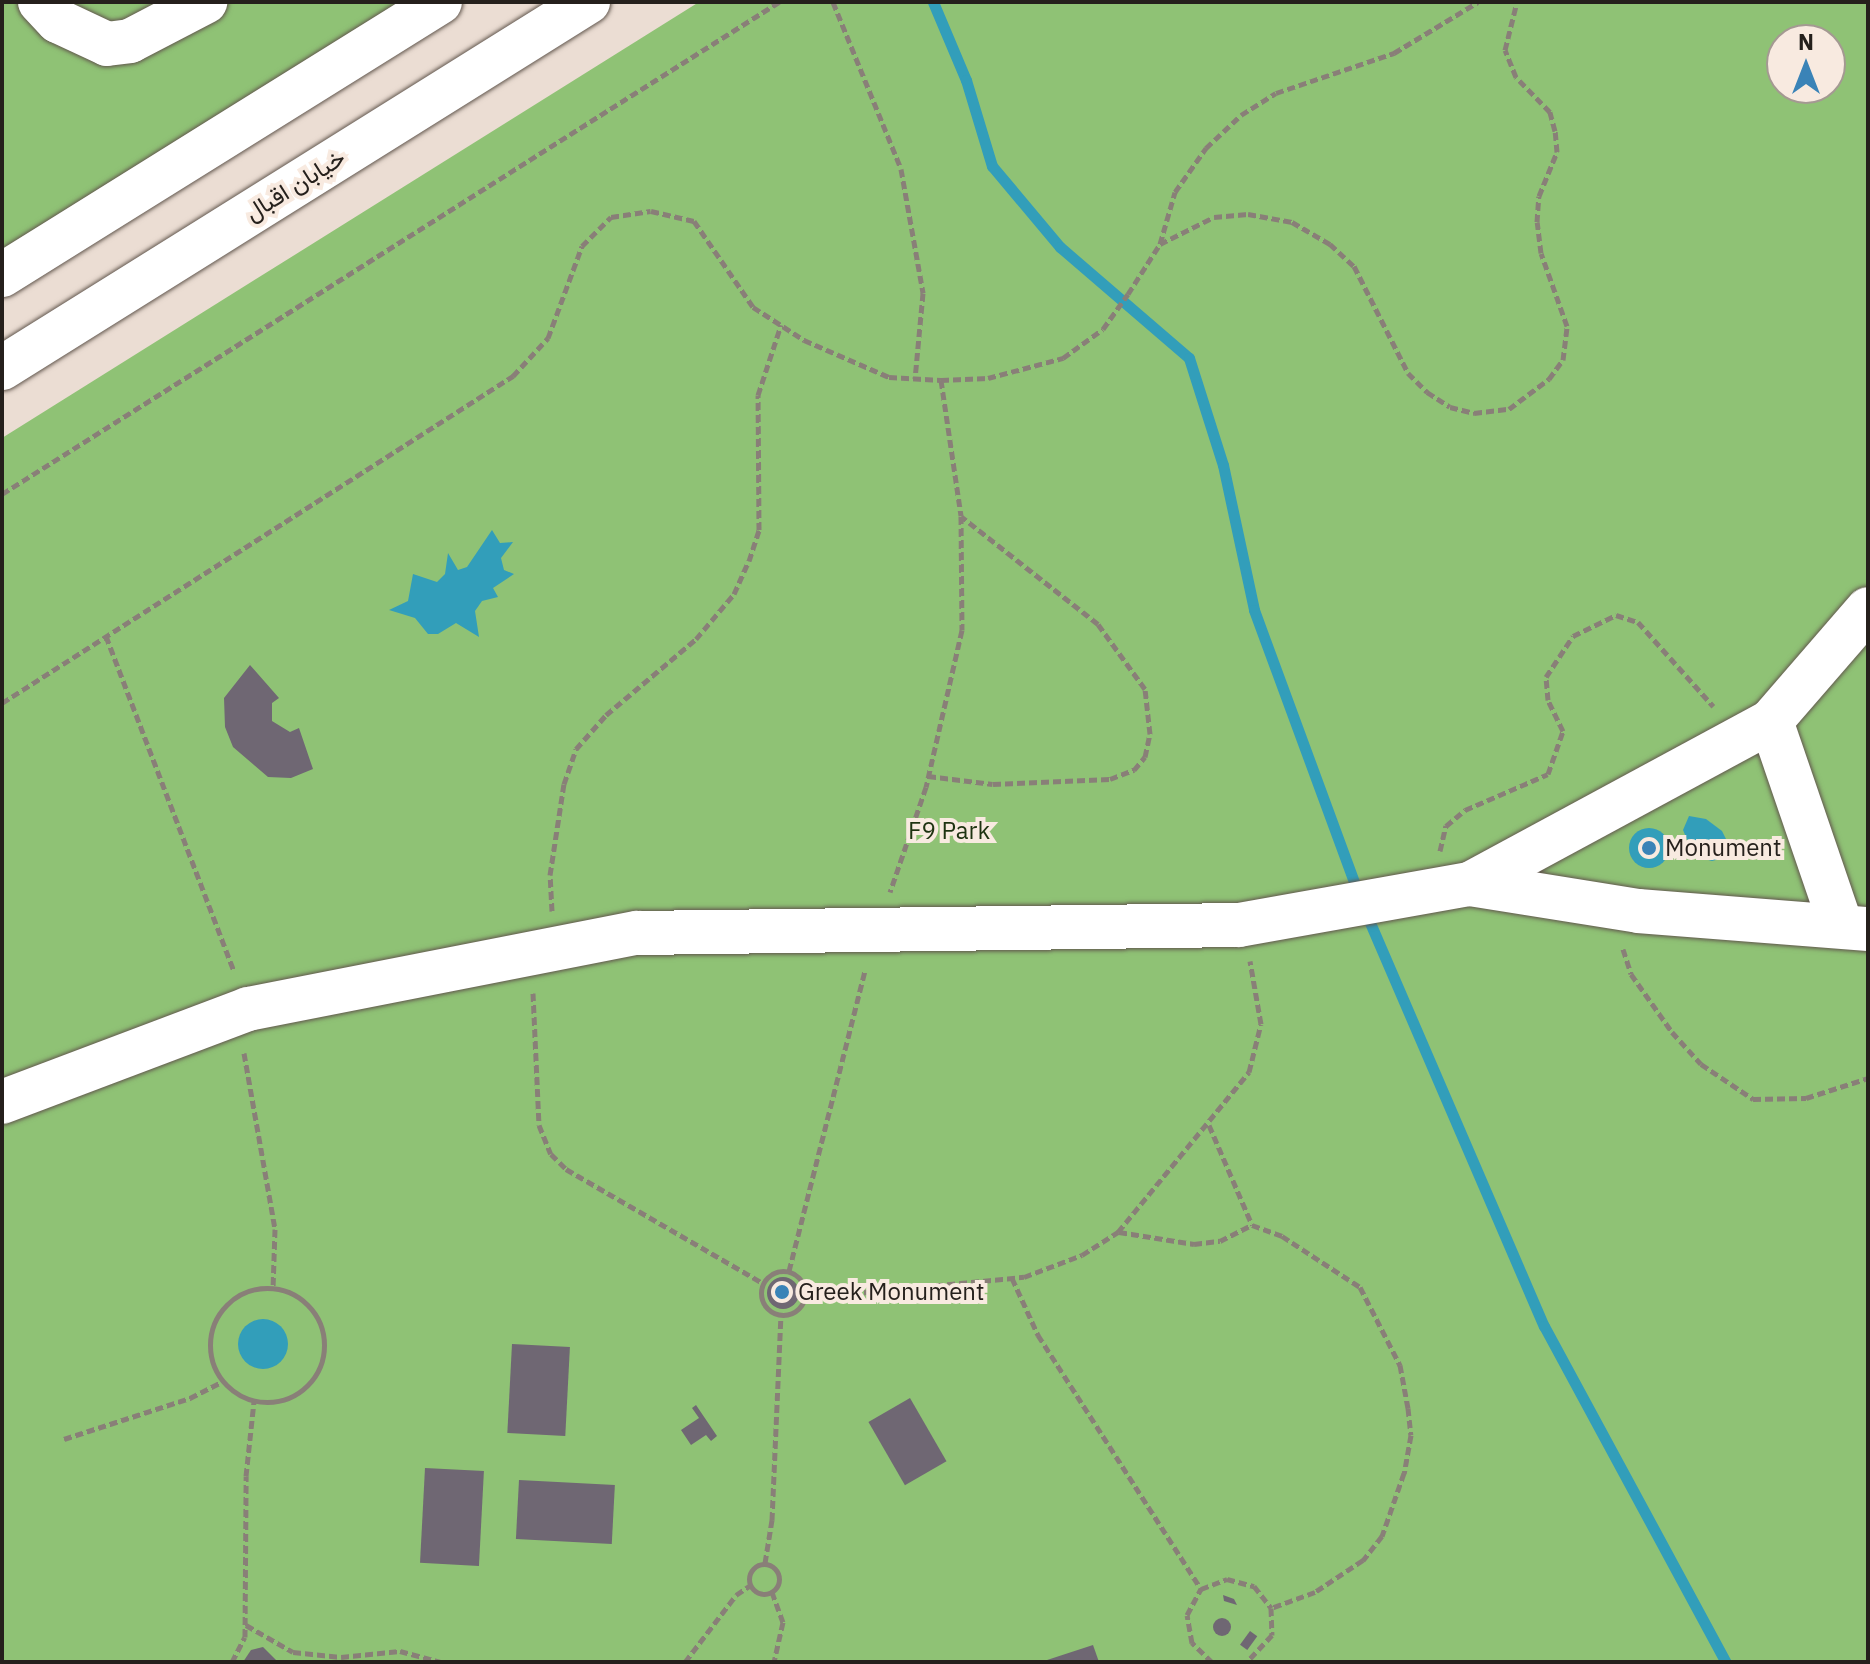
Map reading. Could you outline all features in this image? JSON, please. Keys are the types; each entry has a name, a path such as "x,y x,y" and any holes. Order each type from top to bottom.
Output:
{"street":[{"path":"40,2 58,21 107,44 130,41 205,2"},
{"path":"2,275 440,2"},
{"name":"خیابان اقبال","path":"2,368 588,2"},
{"path":"2,1102 242,1011 637,933 1257,922 1442,888 1759,728 1868,609"},
{"path":"1759,728 1854,926"},
{"path":"1442,888 1609,906 1854,926"}],"path":[{"path":"2,494 779,2"},
{"path":"833,2 901,169 923,293 915,379"},
{"path":"2,703 513,376 548,338 582,246 611,217 651,211 694,221 753,307 843,361 889,377 915,379 941,380 1033,369 1063,358 1103,329 1160,244 1175,192 1206,148 1241,115 1276,93 1394,53 1478,2"},
{"path":"1160,244 1214,217 1248,214 1292,222 1330,244 1354,266 1408,373 1427,392 1450,407 1474,413 1509,409 1549,379 1563,360 1567,326 1541,253 1537,222 1539,196 1557,152 1555,131 1550,112 1516,77 1505,50 1517,2"},
{"path":"763,1283 566,1169 551,1154 539,1125 544,952 550,875 564,784 576,749 606,715 696,639 734,594 759,530 758,395 781,325"},
{"path":"789,1271 877,930 928,776 962,630 961,516 941,380"},
{"path":"928,776 993,784 1110,779 1134,770 1145,757 1150,734 1145,689 1098,624 961,516"},
{"path":"1442,888 1446,826 1465,810 1548,774 1563,731 1548,700 1546,677 1573,636 1616,615 1638,622 1705,700 1759,728"},
{"path":"106,636 242,1011 275,1229 273,1288"},
{"path":"1609,906 1631,974 1653,1009 1712,1073 1753,1099 1782,1101 1868,1078"},
{"path":"804,1298 801,1280 789,1271 774,1272 763,1283 764,1303 781,1314 794,1311 804,1298 1012,1278 1063,1263 1118,1232 1158,1178 1209,1125 1249,1072 1258,1049 1257,922"},
{"path":"1209,1125 1252,1225 1282,1236 1360,1287 1400,1365 1411,1435 1382,1536 1363,1560 1293,1603 1271,1608"},
{"path":"1118,1232 1194,1244 1220,1241 1252,1225"},
{"path":"1012,1278 1052,1359 1201,1589"},
{"path":"273,1288 309,1305 322,1331 323,1360 301,1392 283,1401 254,1401 223,1381 211,1358 214,1323 238,1296 273,1288"},
{"path":"772,1592 757,1592 751,1585 752,1571 765,1563 772,1520 781,1314"},
{"path":"64,1439 190,1398 223,1381"},
{"path":"232,1662 245,1637 246,1476 254,1401"},
{"path":"765,1563 779,1575 772,1592 783,1622 774,1662"},
{"path":"1212,1662 1192,1643 1187,1629 1192,1601 1201,1589 1213,1582 1241,1580 1265,1595 1271,1608 1272,1635 1256,1660 1247,1662"},
{"path":"685,1662 736,1595 751,1585"},
{"path":"245,1624 282,1650 304,1654 400,1651 441,1662"},
{"path":"298,1662 304,1654"}],"green space":[{"path":"2,2 440,2 2,275"},
{"name":"F9 Park","path":"699,2 1868,2 1868,1662 2,1662 2,438"}],"water":[{"path":"492,530 500,543 513,542 501,558 504,570 514,574 493,588 498,597 482,601 475,611 479,637 456,623 438,634 428,634 415,618 389,610 408,601 413,574 437,582 445,574 448,553 458,570 467,567"},
{"path":"1689,816 1706,819 1722,831 1730,847 1727,857 1712,861 1694,856 1683,830"},
{"path":"1649,828 1663,834 1669,848 1663,862 1649,868 1635,862 1629,848 1635,834"},
{"path":"263,1319 281,1326 288,1344 281,1362 263,1369 245,1362 238,1344 245,1326"}],"building":[{"path":"250,665 279,698 272,703 272,721 290,732 299,728 313,769 291,778 268,777 233,747 225,727 224,698"},
{"name":"Monument","path":"1649,837 1656,840 1659,847 1656,854 1649,857 1642,854 1639,847 1642,840"},
{"path":"783,1277 794,1282 799,1293 794,1304 783,1309 772,1304 767,1293 772,1282"},
{"path":"512,1344 570,1347 565,1436 507,1433"},
{"path":"910,1398 946,1461 905,1485 868,1422"},
{"path":"696,1405 717,1436 711,1441 706,1435 691,1445 681,1430 699,1418 692,1408"},
{"path":"425,1468 484,1471 479,1566 420,1563"},
{"path":"519,1480 615,1485 612,1544 516,1539"},
{"path":"1223,1595 1234,1599 1237,1605 1224,1601"},
{"path":"1218,1618 1226,1618 1231,1627 1229,1634 1218,1636 1213,1631 1213,1623"},
{"path":"1250,1631 1257,1636 1247,1650 1240,1645"},
{"path":"1093,1645 1099,1662 1044,1662 1044,1661"},
{"path":"263,1647 278,1662 243,1662 251,1650"}],"waterway":[{"path":"933,2 966,80 992,166 1060,247 1189,358 1223,465 1254,610 1359,895"},
{"path":"1365,911 1544,1326 1726,1662"}],"place":[{"name":"Monument","path":"1649,848"},
{"name":"Greek Monument","path":"782,1292"}]}
